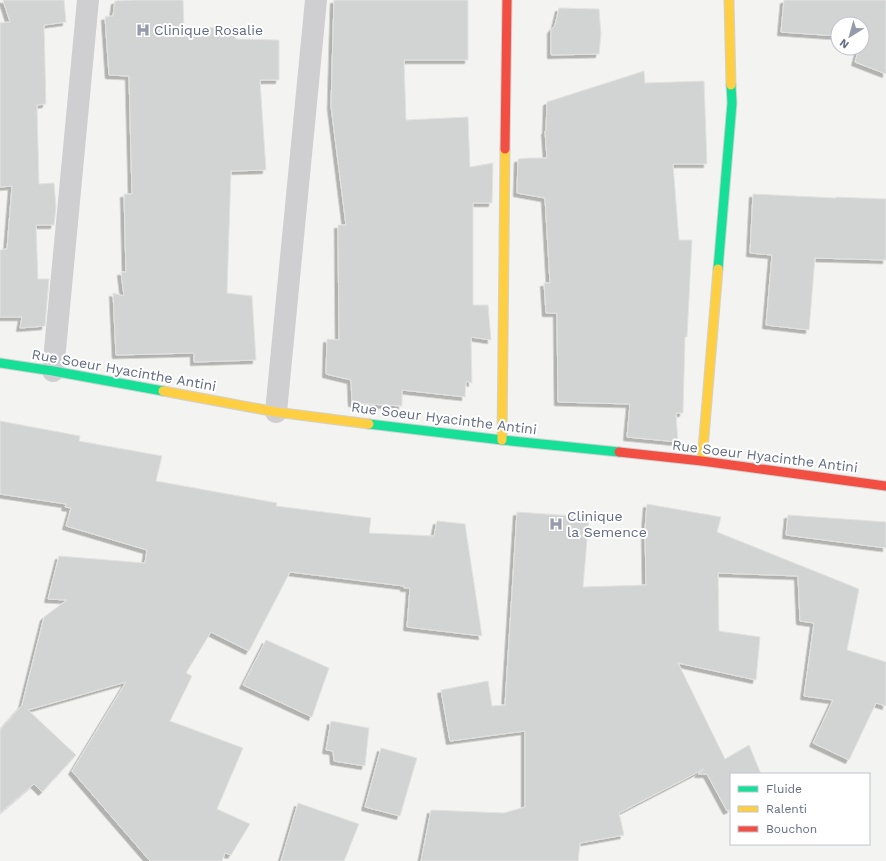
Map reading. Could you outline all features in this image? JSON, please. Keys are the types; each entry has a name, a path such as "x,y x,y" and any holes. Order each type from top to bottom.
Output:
{"main road":[{"path":"502,440 507,0"},
{"path":"702,461 732,103 729,0"},
{"name":"Rue Soeur Hyacinthe Antini","path":"0,363 53,371 276,412 502,440 702,461 886,486"}],"street":[{"path":"53,371 88,0"},
{"path":"276,412 316,0"}],"building":[{"path":"3,0 64,0 66,22 44,25 46,104 37,105 39,184 54,183 56,207 54,225 36,225 38,279 49,279 45,326 20,328 22,317 0,317 0,250 7,249 12,186 0,187 0,23 10,22"},
{"path":"183,0 184,28 235,27 236,39 279,40 279,80 260,80 266,170 231,171 227,293 252,296 256,360 194,362 194,353 116,355 113,293 124,296 121,272 126,272 124,194 132,194 129,76 109,75 105,17 113,16 115,1"},
{"path":"334,0 468,0 468,60 404,60 406,120 468,117 470,167 493,163 492,203 473,203 473,305 488,305 491,340 471,337 472,383 466,381 465,397 402,390 402,406 352,403 351,380 326,374 327,339 339,340 338,225 346,225 331,106"},
{"path":"784,0 886,0 886,74 855,62 857,56 870,56 870,16 830,16 830,35 781,32"},
{"path":"559,8 599,9 601,34 599,54 551,55 551,30 555,25"},
{"path":"644,71 645,83 704,81 707,164 673,164 679,240 692,240 687,337 685,337 683,413 676,413 678,442 627,437 630,404 558,402 557,313 546,313 544,283 550,283 545,198 517,193 518,159 547,158 545,131 547,102"},
{"path":"753,194 886,199 886,260 815,258 809,330 766,325 772,255 750,253"},
{"path":"0,421 80,436 79,441 162,456 156,481 277,503 276,506 371,518 369,533 434,536 437,521 465,524 482,636 407,627 410,588 404,588 404,586 290,572 249,651 211,632 186,673 192,676 170,721 243,748 217,809 250,824 231,855 225,853 222,861 150,861 72,771 126,682 28,710 76,755 42,792 34,784 0,813 0,730 22,705 44,617 67,600 48,599 59,556 145,563 147,550 66,526 71,508 65,507 66,504 0,494"},
{"path":"647,504 721,517 717,532 859,589 847,650 886,662 886,706 876,703 849,760 813,743 833,700 804,696 814,623 800,621 798,576 718,573 719,631 760,637 756,680 678,663 725,759 749,745 761,773 730,773 730,810 727,811 707,774 698,774 704,769 619,813 624,835 580,843 578,861 421,861 431,810 504,813 525,807 525,731 450,741 441,690 488,681 492,706 505,705 517,512 589,517 583,587 646,585 645,529"},
{"path":"788,515 886,522 886,548 786,535"},
{"path":"266,640 329,668 312,717 243,685"},
{"path":"331,721 369,728 365,766 334,761 333,751 326,750"},
{"path":"381,748 417,758 400,816 365,807"},
{"path":"298,803 359,824 344,861 281,861"}],"traffic: fast":[{"path":"718,269 732,103 731,85"},
{"path":"0,363 163,391"},
{"path":"369,424 619,452"}],"traffic: slow":[{"path":"729,0 731,85"},
{"path":"502,440 505,149"},
{"path":"702,461 718,269"},
{"path":"163,391 276,412 369,424"}],"traffic: jam":[{"path":"505,149 507,0"},
{"path":"619,452 702,461 886,486"}],"place":[{"name":"Clinique Rosalie","path":"143,30"},
{"name":"Clinique la Semence","path":"556,524"}]}
